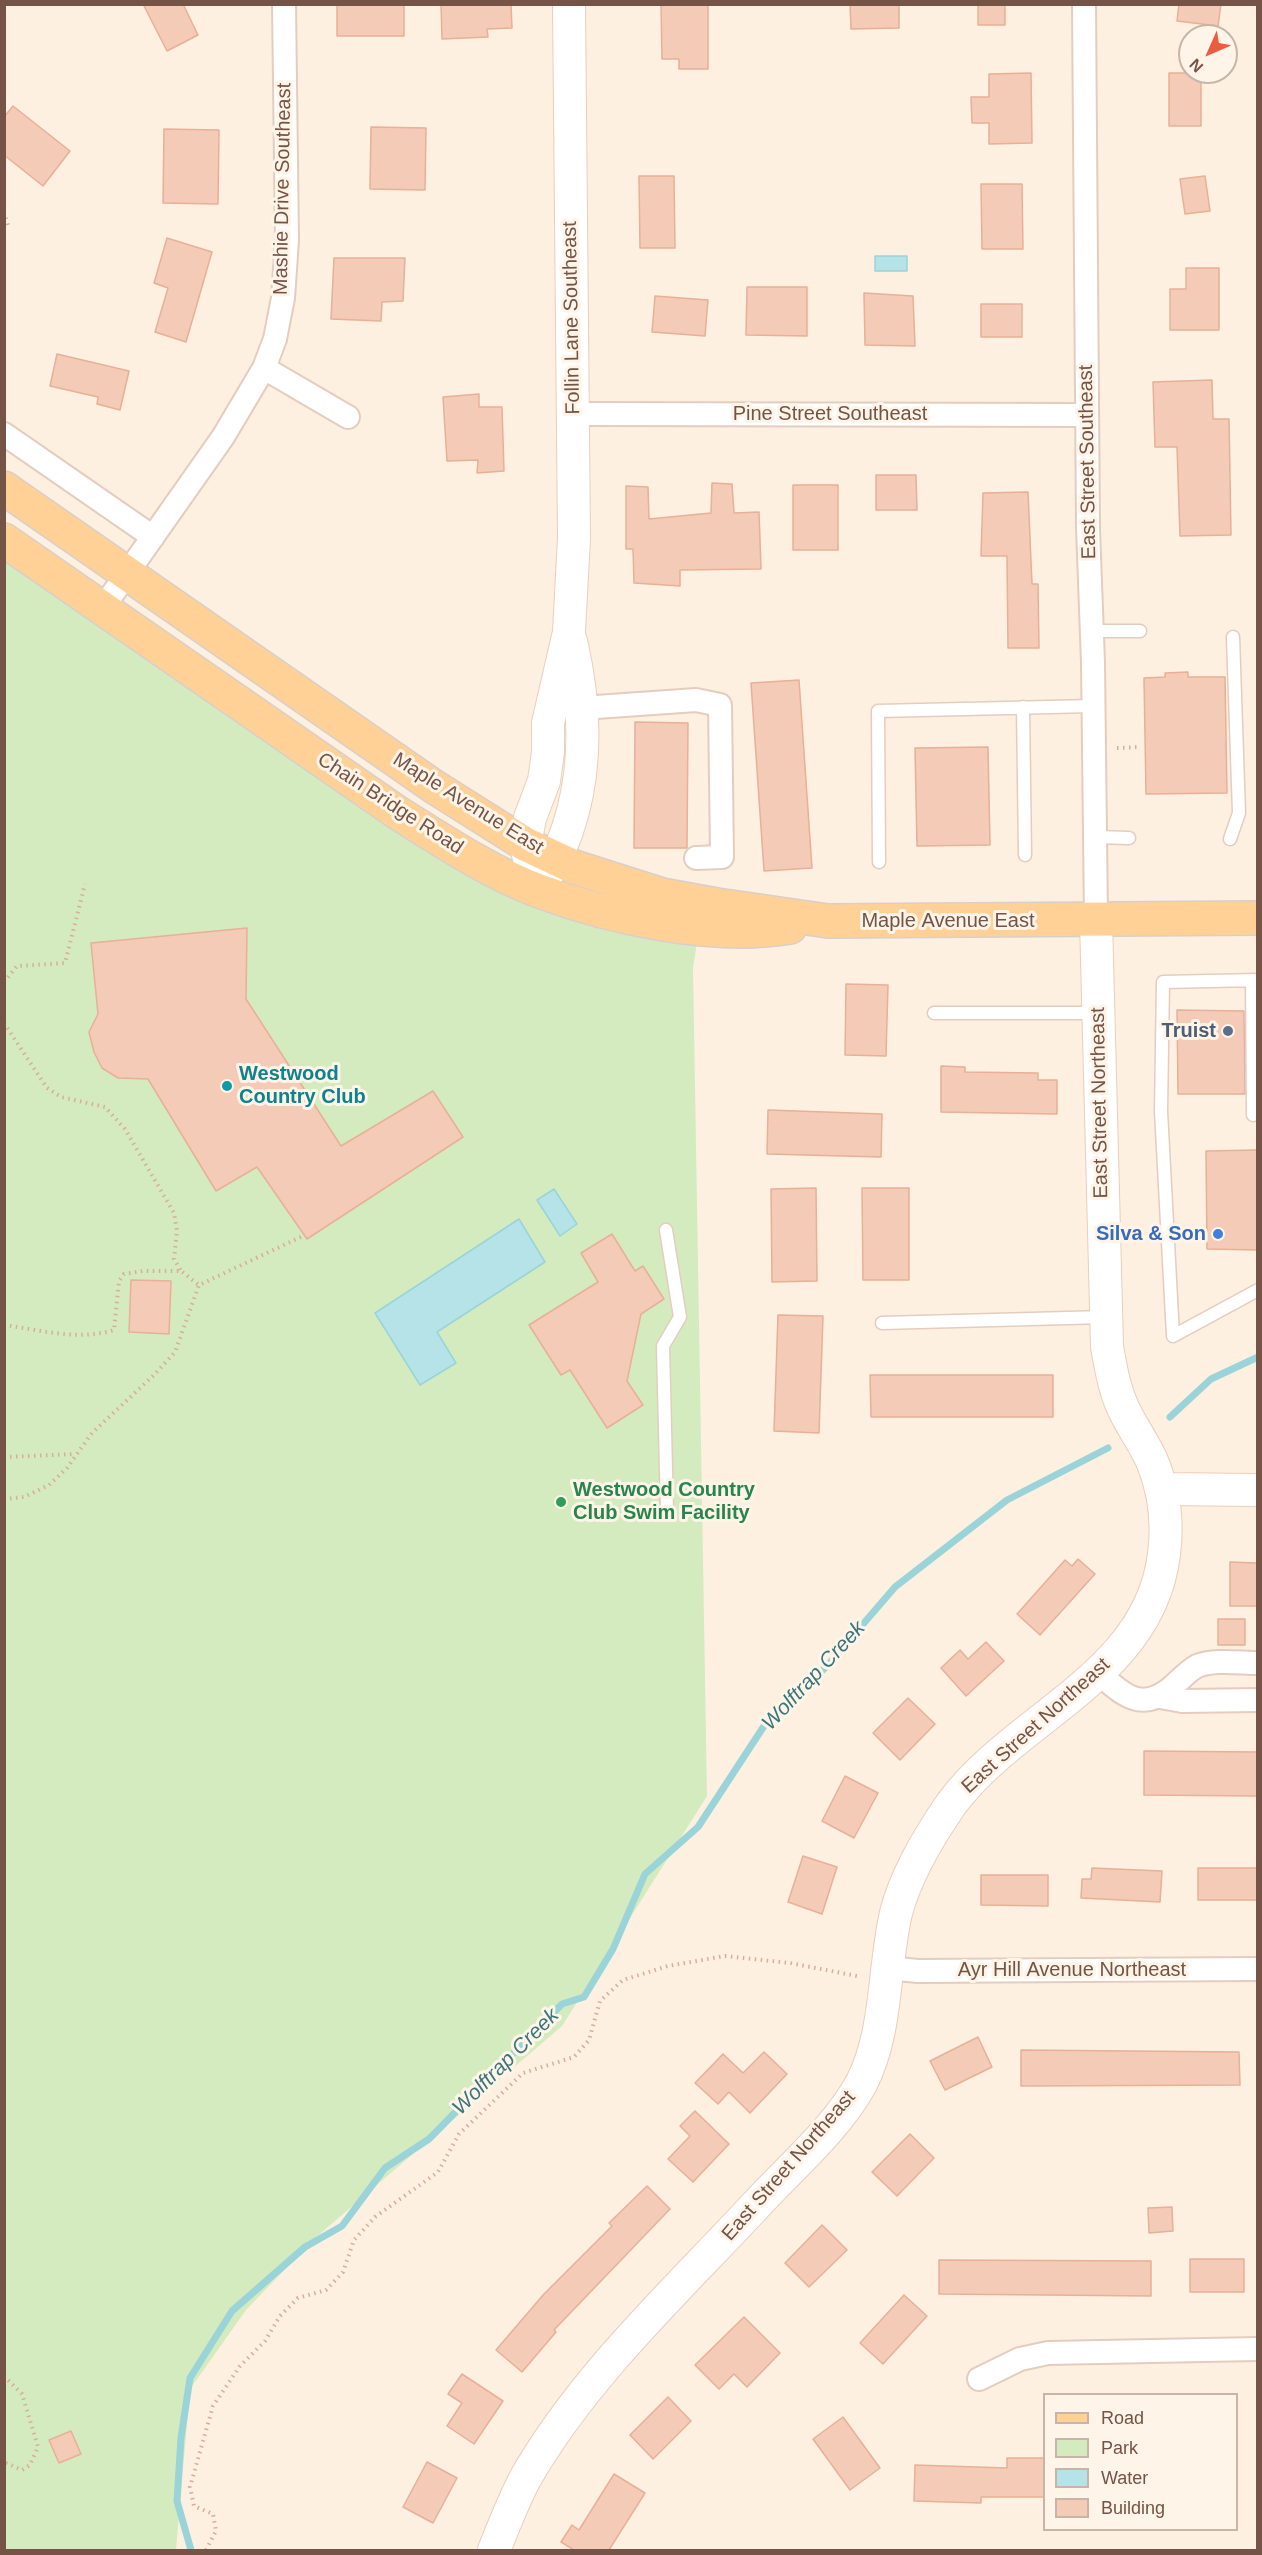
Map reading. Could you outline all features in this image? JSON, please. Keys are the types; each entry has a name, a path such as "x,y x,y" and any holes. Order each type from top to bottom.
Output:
{"main road":[{"name":"Maple Avenue East","path":"4,488 433,786 525,844 557,859 662,895 828,921 1257,918"},
{"name":"Chain Bridge Road","path":"4,540 398,813 453,848 538,890 598,909 679,926 724,932 761,932 828,921"}],"street":[{"name":"Mashie Drive Southeast","path":"102,609 223,437 264,368 275,339 283,298 287,240 284,4"},
{"name":"Follin Lane Southeast","path":"538,890 525,844 530,818 544,781 548,752 548,723 569,632 574,538 569,4"},
{"name":"East Street Southeast","path":"1084,4 1087,415 1094,706 1096,920"},
{"path":"264,368 348,417"},
{"name":"Pine Street Southeast","path":"573,414 1087,415"},
{"path":"4,434 153,537"},
{"name":"Follin Lane Southeast","path":"538,890 557,859 578,794 582,763 581,682 569,632"},
{"path":"582,708 696,700 720,705 722,857 696,858"},
{"name":"East Street Northeast","path":"494,2550 527,2477 580,2400 850,2101 862,2082 874,2051 896,1912 909,1877 933,1832 955,1799 986,1767 1098,1672 1126,1643 1144,1616 1157,1586 1164,1555 1166,1523 1161,1489 1151,1459 1123,1409 1113,1379 1105,1317 1096,920"},
{"path":"1161,1489 1257,1490"},
{"path":"1160,1697 1195,1667 1206,1663 1257,1664"},
{"path":"1098,1672 1127,1698 1143,1700 1160,1697 1182,1701 1257,1700"},
{"name":"Ayr Hill Avenue Northeast","path":"887,1968 918,1971 1257,1969"},
{"path":"979,2379 1020,2359 1048,2353 1257,2349"}],"lane":[{"path":"1091,631 1140,631"},
{"path":"1230,839 1239,813 1233,637"},
{"path":"879,862 878,711 1094,706"},
{"path":"1023,707 1025,855"},
{"path":"1096,837 1128,838"},
{"path":"1253,1115 1255,980 1163,982 1161,1111 1173,1336 1257,1290"},
{"path":"934,1013 1099,1013"},
{"path":"666,1230 680,1317 663,1346 668,1512"},
{"path":"882,1323 1105,1317"}],"path":[{"path":"4,212 8,225"},
{"path":"1117,748 1139,747"},
{"path":"4,982 17,966 64,963 85,884"},
{"path":"4,1023 47,1088 61,1097 105,1107 125,1129 174,1213 177,1231 174,1259 181,1271 199,1285"},
{"path":"4,1499 24,1497 49,1485 67,1468 92,1433 175,1352 199,1285 303,1236"},
{"path":"4,1325 64,1335 114,1330 119,1281 124,1274 143,1271 181,1271"},
{"path":"4,1457 76,1454"},
{"path":"206,2550 216,2531 213,2514 194,2506 190,2487 213,2406 240,2366 265,2341 280,2316 298,2298 326,2290 343,2272 354,2240 375,2217 438,2172 459,2134 523,2073 574,2057 589,2040 600,2001 623,1980 668,1966 725,1956 790,1963 857,1976"},
{"path":"4,2376 21,2394 38,2447 30,2465 22,2470 4,2462"}],"green space":[{"name":"Westwood Country Club","path":"4,542 538,890 699,929 693,968 707,1796 562,2026 314,2239 246,2310 190,2389 176,2550 5,2550"}],"water":[{"path":"875,256 907,256 907,271 875,271"},
{"path":"554,1189 577,1224 560,1236 537,1200"},
{"path":"519,1219 545,1262 437,1332 456,1363 420,1385 375,1313"}],"building":[{"path":"143,4 183,4 198,35 167,51"},
{"path":"337,4 404,4 404,36 337,36"},
{"path":"441,4 511,4 512,28 487,29 488,37 442,39"},
{"path":"661,4 708,4 708,69 679,69 679,59 662,59"},
{"path":"850,4 899,4 899,28 851,29"},
{"path":"978,4 1005,4 1005,25 978,25"},
{"path":"1179,4 1221,4 1218,24 1177,21"},
{"path":"1031,73 1032,143 989,144 989,123 972,123 971,97 989,97 989,74"},
{"path":"1169,73 1178,73 1178,84 1201,84 1201,126 1169,126"},
{"path":"13,106 70,151 43,186 4,155 4,117"},
{"path":"371,127 426,128 425,190 370,189"},
{"path":"164,129 219,130 218,204 163,203"},
{"path":"639,176 674,176 675,248 640,248"},
{"path":"1205,176 1210,211 1185,214 1180,179"},
{"path":"981,184 1022,184 1023,249 982,249"},
{"path":"167,238 212,252 186,342 155,332 168,288 154,283"},
{"path":"334,258 405,258 403,301 382,302 381,321 331,319"},
{"path":"1186,268 1219,268 1219,330 1170,330 1170,289 1186,289"},
{"path":"747,287 807,287 807,336 746,335"},
{"path":"864,293 913,296 915,346 865,345"},
{"path":"655,296 708,300 705,336 652,332"},
{"path":"981,304 1022,304 1022,337 981,337"},
{"path":"57,354 129,371 120,410 97,404 98,397 50,386"},
{"path":"1212,380 1213,419 1229,419 1231,535 1180,536 1177,447 1155,447 1153,382"},
{"path":"479,394 479,407 502,407 504,471 477,473 478,460 447,461 443,397"},
{"path":"876,475 916,475 917,510 876,510"},
{"path":"712,483 732,484 734,513 759,512 761,569 680,570 680,586 634,583 633,549 626,549 626,486 648,487 649,519 711,513"},
{"path":"793,485 838,485 838,550 793,550"},
{"path":"1028,492 1032,584 1038,584 1039,648 1008,648 1007,556 981,556 983,493"},
{"path":"1188,672 1188,677 1225,677 1227,793 1146,794 1144,678 1165,677 1165,673"},
{"path":"799,680 812,868 764,871 751,683"},
{"path":"635,722 688,723 687,848 634,848"},
{"path":"988,747 990,845 917,846 915,748"},
{"name":"Westwood Country Club","path":"247,928 246,999 341,1146 433,1091 463,1137 307,1239 257,1167 216,1191 148,1079 118,1078 102,1068 94,1052 89,1032 98,1014 91,943"},
{"path":"846,984 888,985 886,1056 845,1055"},
{"path":"1177,1010 1244,1011 1245,1094 1178,1094"},
{"path":"941,1066 965,1067 965,1072 1038,1073 1038,1080 1057,1080 1057,1114 941,1112"},
{"path":"768,1110 882,1114 881,1157 767,1154"},
{"path":"1257,1150 1257,1250 1207,1249 1206,1151"},
{"path":"816,1188 817,1281 772,1282 771,1189"},
{"path":"862,1188 909,1188 909,1280 863,1280"},
{"path":"612,1234 635,1271 643,1266 664,1299 641,1314 627,1381 643,1405 607,1428 570,1370 561,1375 529,1325 598,1282 581,1253"},
{"path":"131,1280 171,1281 169,1334 129,1332"},
{"path":"778,1315 823,1316 819,1433 774,1431"},
{"path":"870,1375 1053,1375 1053,1417 871,1417"},
{"path":"1078,1559 1095,1574 1040,1635 1017,1614 1065,1560 1072,1566"},
{"path":"1230,1562 1257,1563 1257,1606 1230,1606"},
{"path":"1218,1619 1245,1619 1245,1645 1218,1645"},
{"path":"986,1642 1004,1661 966,1696 941,1668 960,1650 968,1659"},
{"path":"908,1698 935,1724 900,1760 873,1733"},
{"path":"1144,1751 1257,1752 1257,1796 1144,1795"},
{"path":"845,1776 878,1793 854,1838 822,1821"},
{"path":"803,1856 837,1867 822,1914 788,1902"},
{"path":"1092,1868 1162,1871 1160,1902 1081,1898 1082,1879 1091,1879"},
{"path":"1198,1868 1257,1868 1257,1900 1198,1900"},
{"path":"981,1875 1048,1875 1048,1906 981,1905"},
{"path":"978,2037 992,2067 945,2090 930,2061"},
{"path":"1021,2050 1239,2052 1240,2085 1021,2086"},
{"path":"764,2052 787,2074 750,2113 729,2092 718,2104 695,2083 723,2054 743,2073"},
{"path":"695,2111 729,2144 693,2182 668,2159 690,2136 680,2126"},
{"path":"910,2134 934,2158 897,2196 872,2172"},
{"path":"647,2186 670,2209 554,2330 556,2332 522,2372 496,2350 544,2294 612,2226 609,2223"},
{"path":"1172,2207 1173,2231 1149,2233 1148,2208"},
{"path":"822,2225 847,2250 809,2287 785,2263"},
{"path":"1190,2259 1244,2259 1244,2292 1190,2292"},
{"path":"939,2260 1151,2261 1151,2296 939,2294"},
{"path":"904,2295 927,2316 883,2364 860,2343"},
{"path":"744,2317 780,2353 747,2387 734,2374 719,2389 695,2365"},
{"path":"462,2374 503,2401 474,2444 447,2426 462,2403 448,2394"},
{"path":"668,2397 691,2421 653,2459 630,2435"},
{"path":"843,2417 880,2468 850,2490 813,2439"},
{"path":"71,2431 81,2454 59,2463 49,2440"},
{"path":"1007,2458 1043,2458 1043,2497 981,2497 981,2503 914,2501 915,2465 1007,2468"},
{"path":"427,2462 457,2478 433,2523 403,2507"},
{"path":"614,2474 645,2493 609,2550 574,2550 561,2542 572,2525 579,2530"}],"waterway":[{"name":"Wolftrap Creek","path":"1170,1417 1211,1379 1258,1357"},
{"name":"Wolftrap Creek","path":"191,2550 177,2501 181,2438 190,2378 232,2311 305,2247 342,2226 385,2168 429,2139 562,2004 584,1997 613,1949 645,1874 698,1827 764,1726 827,1666 895,1587 1007,1500 1108,1448"}],"place":[{"name":"Truist","path":"1228,1031"},
{"name":"Westwood Country Club","path":"227,1086"},
{"name":"Silva & Son","path":"1218,1234"},
{"name":"Westwood Country Club Swim Facility","path":"561,1502"}]}
